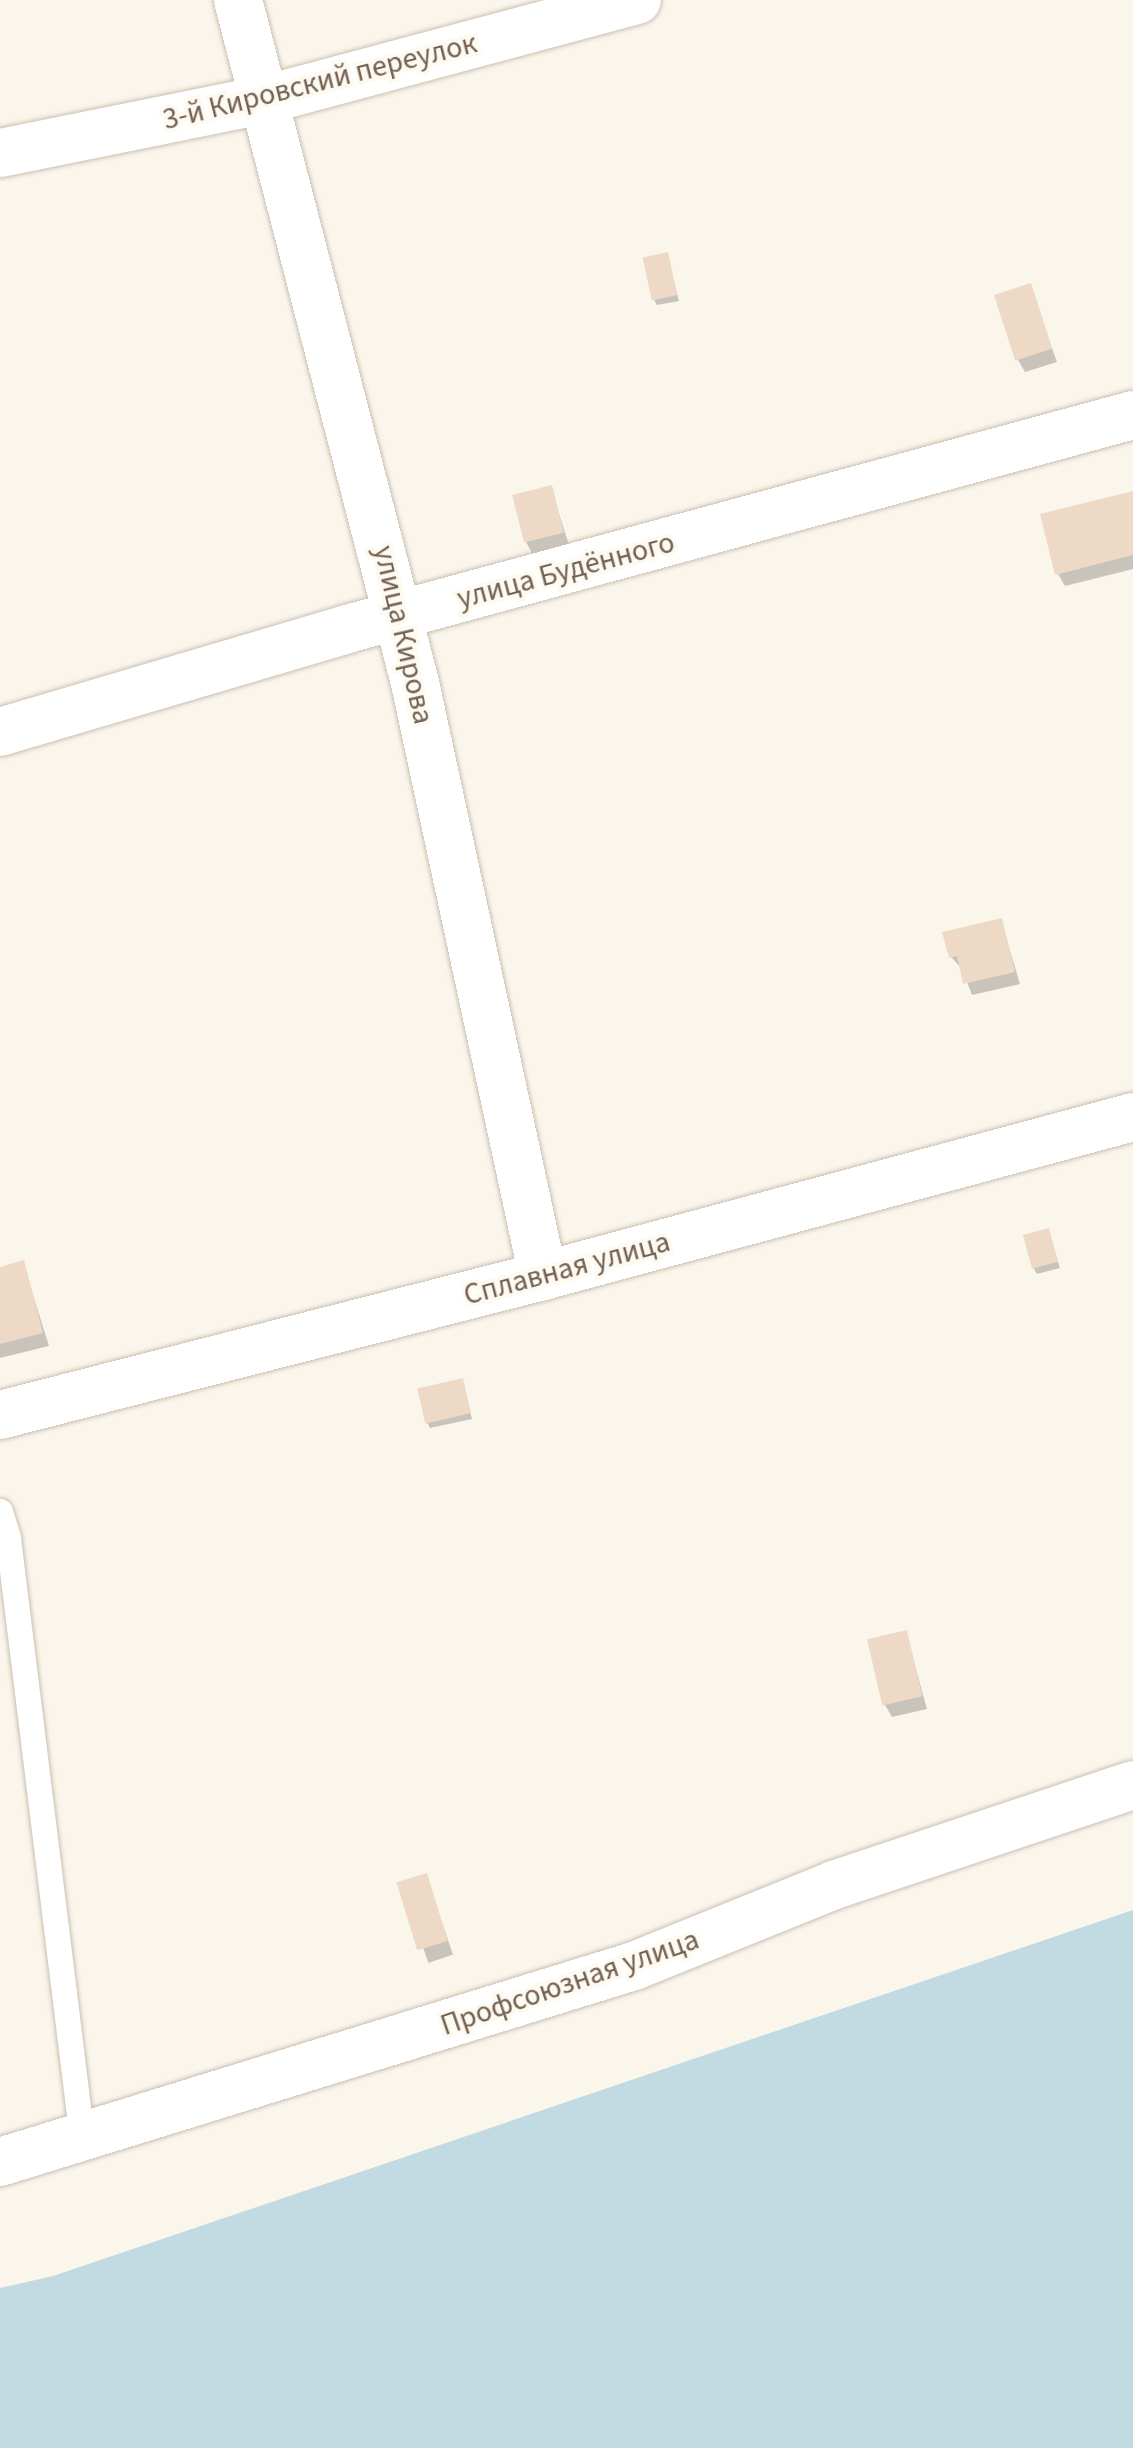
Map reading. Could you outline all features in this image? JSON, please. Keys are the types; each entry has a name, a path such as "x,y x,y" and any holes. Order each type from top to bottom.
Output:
{"street":[{"name":"улица Кирова","path":"238,0 399,616 543,1276"},
{"name":"3-й Кировский переулок","path":"0,154 264,100 637,0"},
{"name":"улица Будённого","path":"0,732 399,616 1133,416"},
{"name":"Сплавная улица","path":"0,1415 543,1276 1133,1116"},
{"name":"Профсоюзная улица","path":"0,2162 634,1966 834,1885 1133,1785"}],"lane":[{"path":"0,1511 8,1538 82,2139"}],"water":[{"path":"1133,1910 1133,2448 0,2448 0,2288 53,2276"}],"building":[{"path":"668,252 677,295 652,300 643,257"},
{"path":"1031,283 1052,349 1015,361 994,295"},
{"path":"552,485 564,533 524,542 512,495"},
{"path":"1133,491 1133,555 1055,575 1040,514"},
{"path":"1002,918 1015,972 963,984 957,956 949,958 942,932"},
{"path":"1049,1228 1058,1262 1032,1269 1023,1235"},
{"path":"24,1260 43,1333 0,1344 0,1267"},
{"path":"463,1378 471,1413 425,1424 417,1389"},
{"path":"907,1630 922,1696 882,1705 867,1639"},
{"path":"427,1873 448,1941 417,1950 396,1882"}]}
